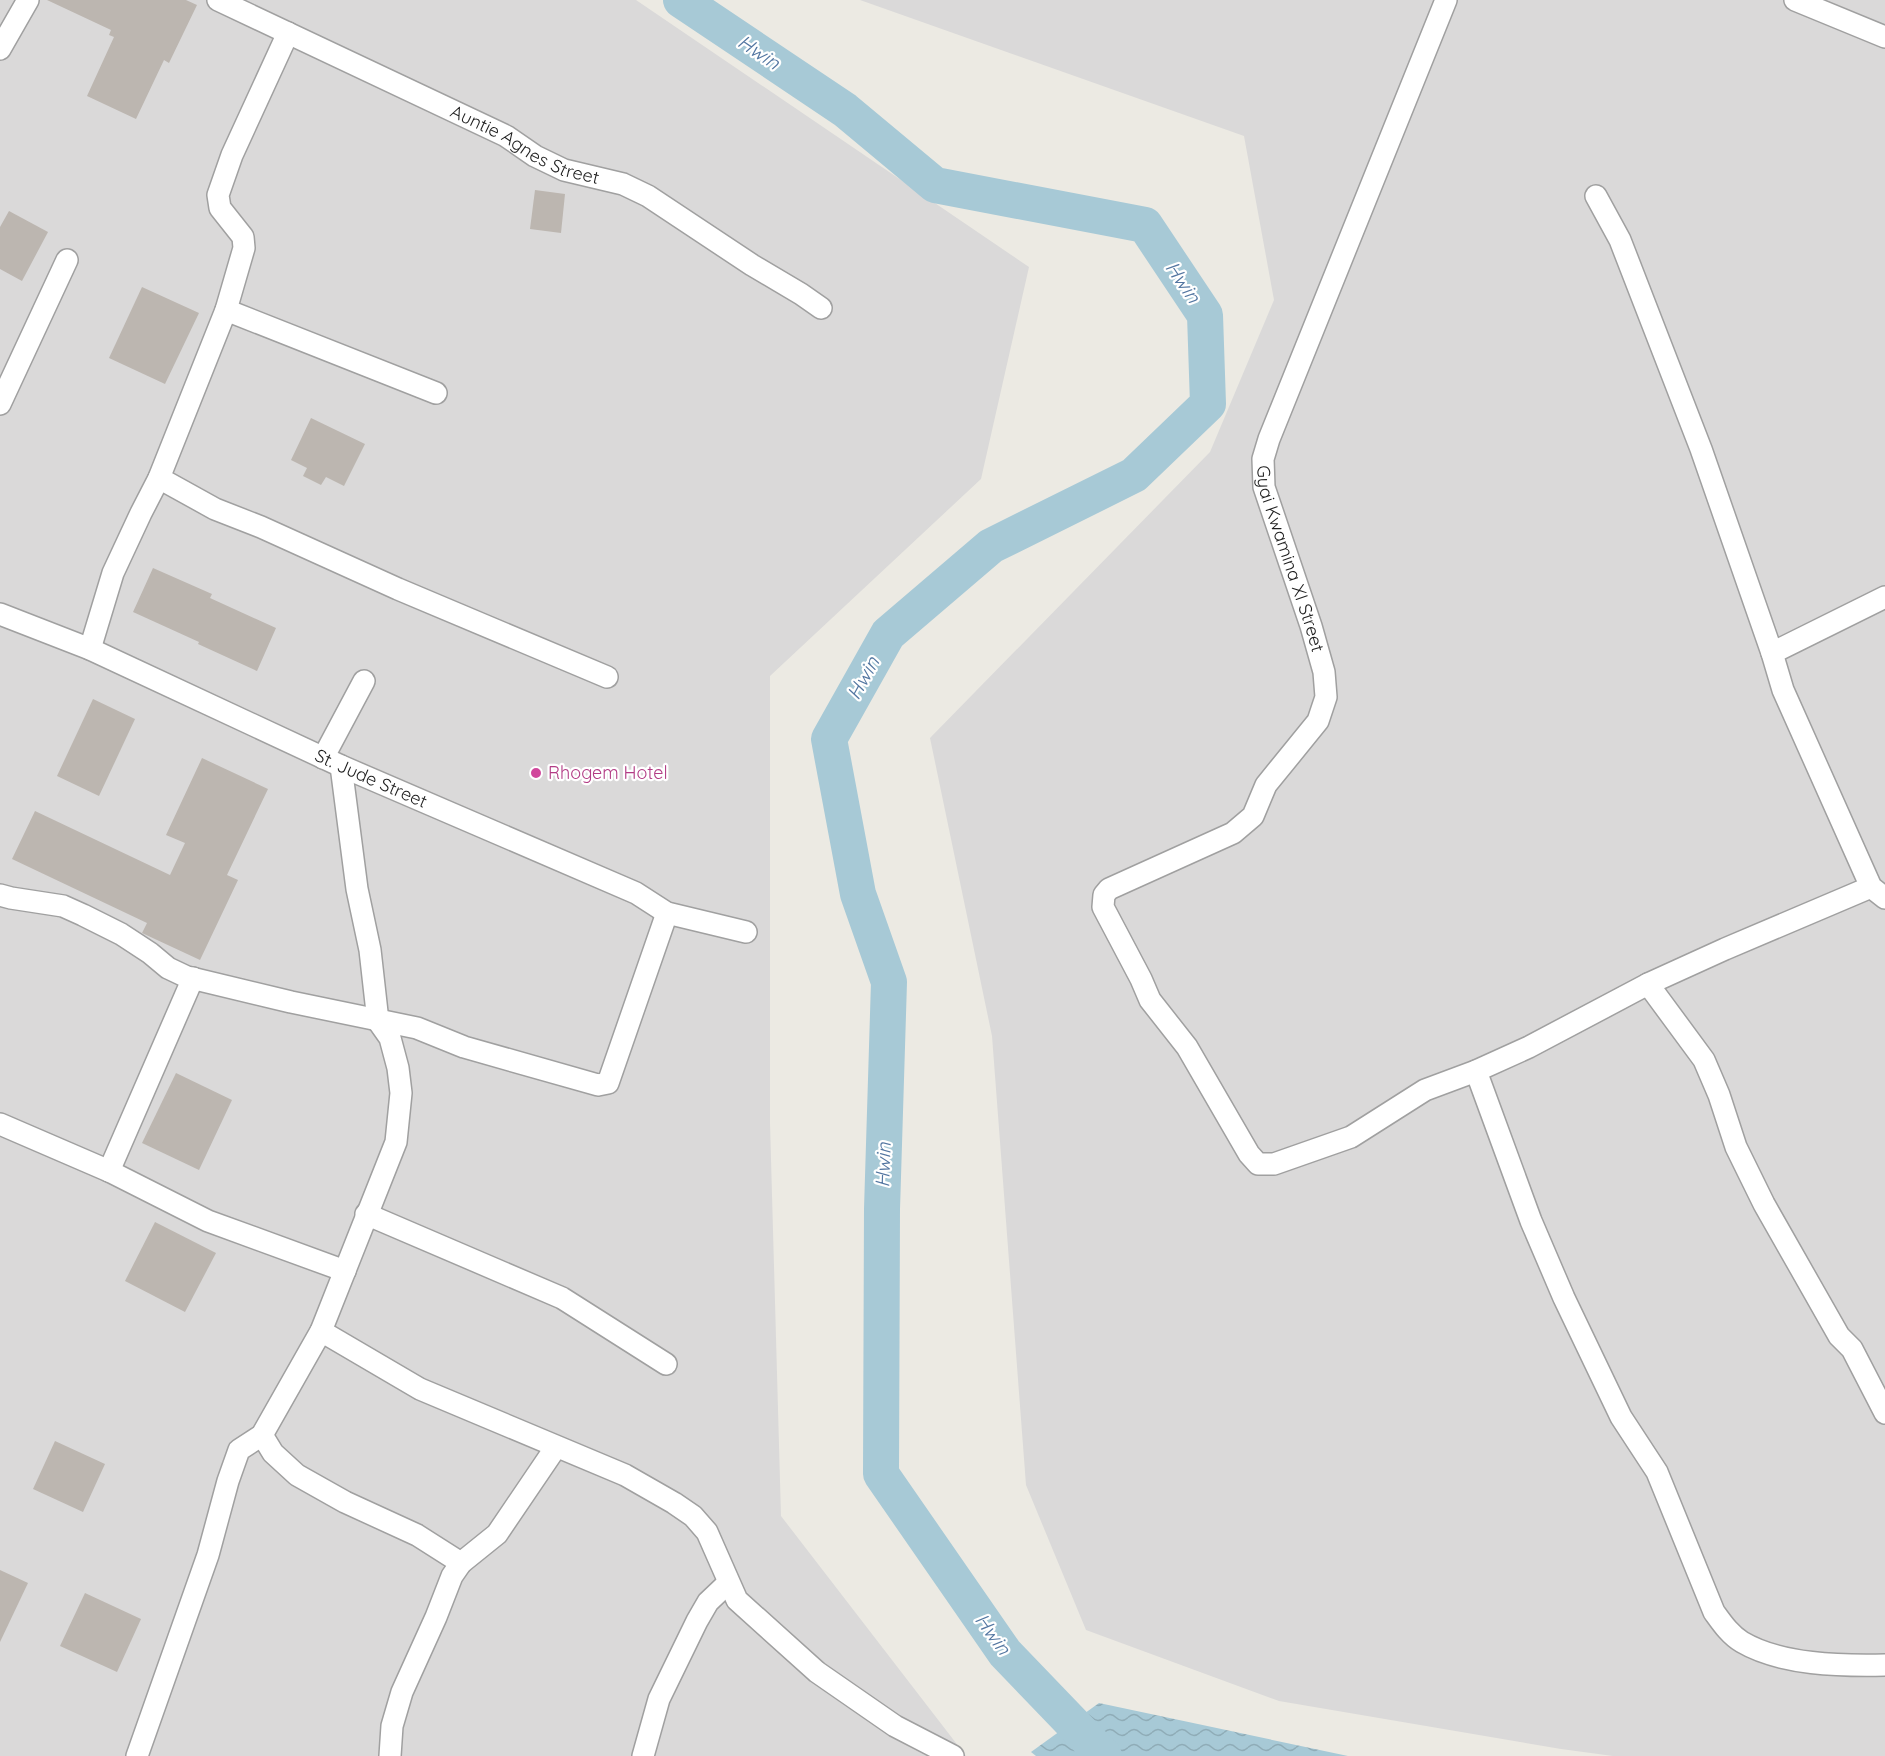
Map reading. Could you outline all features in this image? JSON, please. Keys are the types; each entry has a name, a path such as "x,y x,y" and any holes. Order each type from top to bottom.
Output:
{"street":[{"path":"0,49 28,0"},
{"name":"Gyai Kwamina XI Street","path":"1446,0 1301,357 1263,459 1264,488 1311,626 1324,672 1326,697 1318,722 1266,785 1253,816 1233,833 1109,889 1104,895 1103,907 1150,1000 1187,1047 1249,1154 1258,1164 1274,1164 1351,1137 1425,1090 1476,1071"},
{"path":"1794,0 1885,37"},
{"name":"Auntie Agnes Street","path":"226,2 506,136 535,156 564,170 623,184 648,196 821,308"},
{"path":"90,649 113,573 159,478 226,310 244,248 243,237 220,208 218,195 232,155 288,33"},
{"path":"1596,196 1620,240 1701,449 1783,690 1878,893 1725,949 1648,984 1529,1047 1476,1071 1531,1221 1564,1298 1621,1417 1657,1472 1714,1612 1720,1621 1742,1642 1770,1654 1807,1661 1862,1666 1885,1665"},
{"path":"0,404 67,260"},
{"path":"226,310 436,393"},
{"path":"159,478 216,509 607,677"},
{"path":"1772,653 1885,597"},
{"name":"St. Jude Street","path":"0,614 90,649 332,762 636,893 667,913 746,932"},
{"path":"137,1756 208,1555 239,1450 261,1435 321,1331 396,1142 401,1093 398,1068 390,1038 378,1021 370,950 332,762 364,681"},
{"path":"0,895 63,906 122,934 168,968 193,978 417,1028 464,1047 598,1085 608,1083 667,913"},
{"path":"109,1171 193,978"},
{"path":"1648,984 1704,1060 1719,1095 1736,1146 1764,1204 1839,1336 1852,1349 1885,1413"},
{"path":"0,1124 109,1171 208,1221 345,1271"},
{"path":"366,1214 562,1298 666,1364"},
{"path":"321,1331 420,1389 625,1475 674,1503 693,1516 707,1532 737,1600 818,1672 895,1726 953,1756"},
{"path":"261,1435 273,1453 297,1475 345,1502 417,1535 461,1563"},
{"path":"390,1756 392,1726 402,1692 453,1576 461,1563 497,1534 556,1447"},
{"path":"643,1756 659,1700 697,1621 708,1602 728,1583"}],"shaded area":[{"path":"0,0 636,0 1029,267 981,479 770,676 770,1123 781,1516 966,1756 0,1756"},
{"path":"860,0 1885,0 1885,1756 1613,1756 1561,1749 1279,1701 1086,1630 1026,1485 992,1036 930,738 1210,452 1274,300 1244,136"}],"water":[{"path":"1099,1703 1348,1756 1036,1756 1031,1752"}],"building":[{"path":"47,0 186,0 197,5 169,63 164,60 136,119 87,96 114,37 109,35 111,30"},
{"path":"535,190 565,194 561,233 530,229"},
{"path":"9,211 48,232 22,281 0,269 0,227"},
{"path":"142,287 199,313 165,384 109,358"},
{"path":"311,418 365,444 344,486 326,477 321,485 303,476 307,468 291,460"},
{"path":"153,568 212,594 210,598 276,628 257,671 133,612"},
{"path":"93,699 135,719 99,796 57,776"},
{"path":"202,758 268,789 227,875 238,880 200,960 142,933 147,923 12,859 35,811 170,875 185,843 166,835"},
{"path":"176,1073 232,1100 199,1170 142,1143"},
{"path":"155,1222 216,1253 185,1312 125,1281"},
{"path":"55,1441 105,1464 83,1512 33,1489"},
{"path":"0,1570 28,1583 0,1642"},
{"path":"85,1593 141,1619 117,1672 60,1646"}],"waterway":[{"name":"Hwin","path":"681,0 845,110 935,185 1145,225 1205,315 1208,404 1134,475 991,546 888,634 829,739 858,894 889,982 882,1209 881,1474 1005,1653 1104,1756"}],"place":[{"name":"Rhogem Hotel","path":"536,773"}]}
